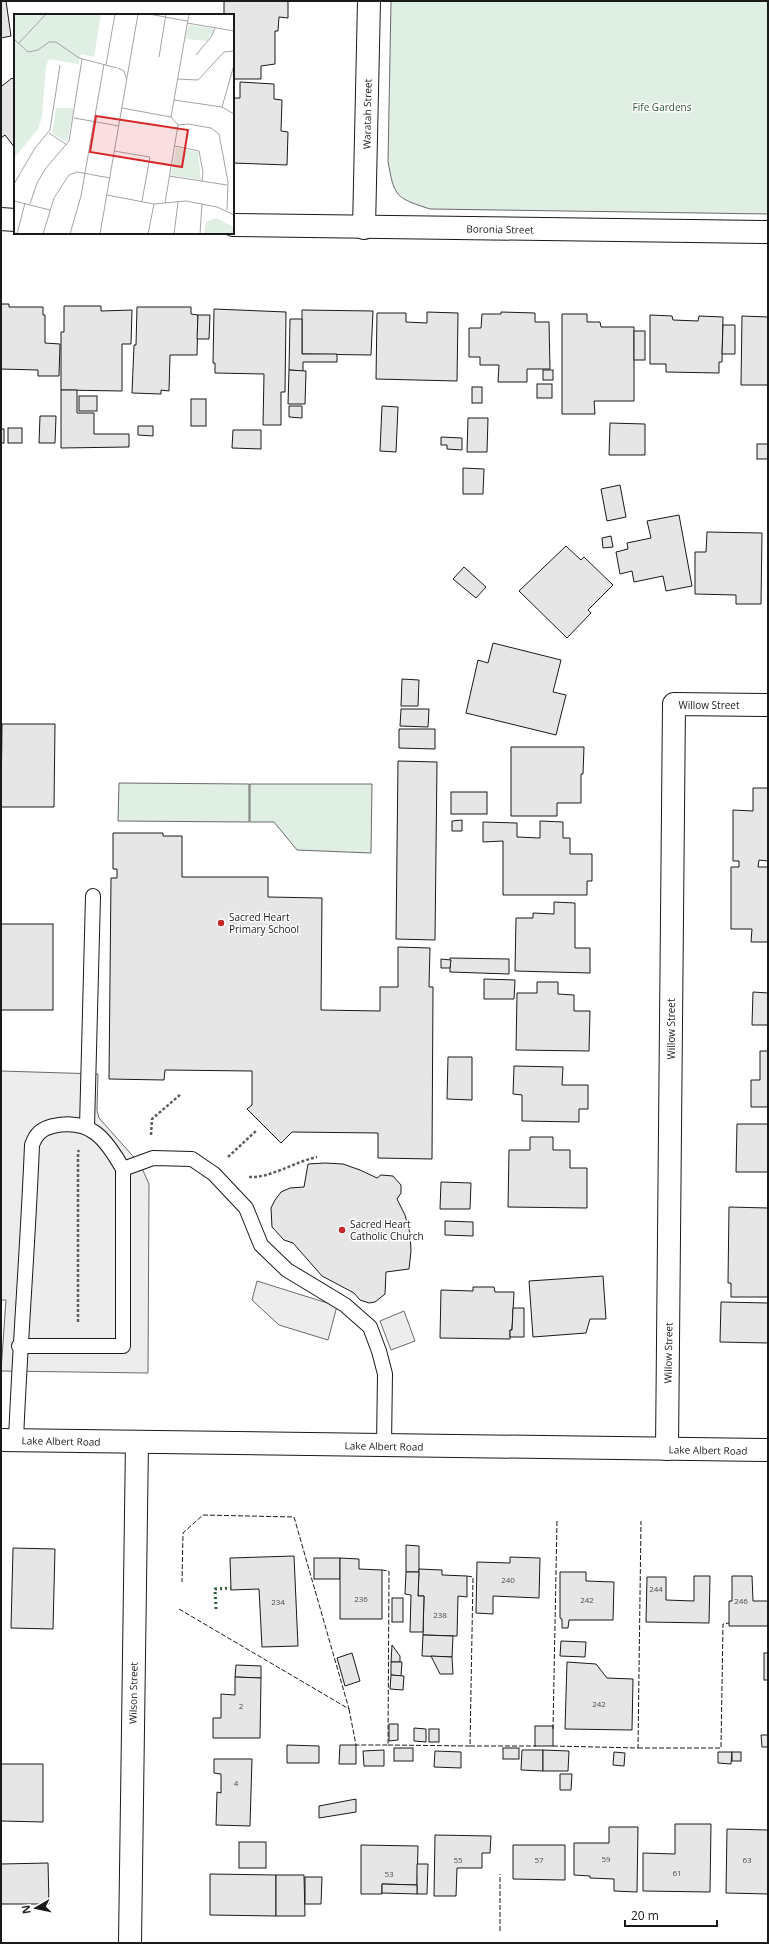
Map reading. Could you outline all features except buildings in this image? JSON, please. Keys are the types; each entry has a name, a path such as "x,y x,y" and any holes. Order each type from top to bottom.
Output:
{"street":[{"name":"Waratah Street","path":"364,228 369,1"},
{"path":"1,219 14,220"},
{"name":"Boronia Street","path":"234,225 364,228 768,232"},
{"name":"Willow Street","path":"667,1449 674,704 768,705"},
{"name":"Lake Albert Road","path":"8,1440 768,1450"},
{"name":"Wilson Street","path":"130,1943 137,1442"}],"lane":[{"path":"86,1127 93,896"},
{"path":"8,1440 19,1346 28,1247 32,1145 35,1136 44,1128 67,1124 86,1127 110,1145 124,1169 123,1346 19,1346"},
{"path":"124,1169 153,1158 192,1159 214,1174 246,1208 261,1246 287,1270 345,1305 370,1327 379,1351 385,1374 384,1445"}],"path":[{"path":"151,1141 152,1119 181,1094"},
{"path":"228,1157 257,1130"}],"green space":[{"name":"Fife Gardens","path":"391,1 768,1 768,214 430,209 410,202 398,194 395,189 392,182 388,161"},
{"path":"119,783 249,784 249,822 118,821"},
{"path":"250,784 372,784 371,853 297,850 274,822 250,822"}],"shaded area":[{"path":"1,1071 98,1074 97,1110 99,1118 140,1164 149,1184 148,1373 1,1371 6,1300 1,1300"},
{"path":"257,1281 337,1306 328,1340 279,1325 252,1300"},
{"path":"404,1311 415,1341 391,1350 380,1321"}],"hedge":[{"path":"216,1609 215,1589 231,1588"}],"fence":[{"path":"179,1609 349,1709 294,1517 203,1515 183,1533 182,1582"},
{"path":"553,1729 557,1520"},
{"path":"553,1746 638,1748 641,1521"},
{"path":"349,1709 356,1745 388,1745 389,1571 382,1570"},
{"path":"388,1745 470,1746 473,1577 467,1576"},
{"path":"638,1748 721,1748 723,1624 729,1623"},
{"path":"470,1746 536,1746"},
{"path":"500,1874 500,1931"}],"place":[{"name":"Sacred Heart Primary School","path":"221,923"},
{"name":"Sacred Heart Catholic Church","path":"342,1230"}]}
